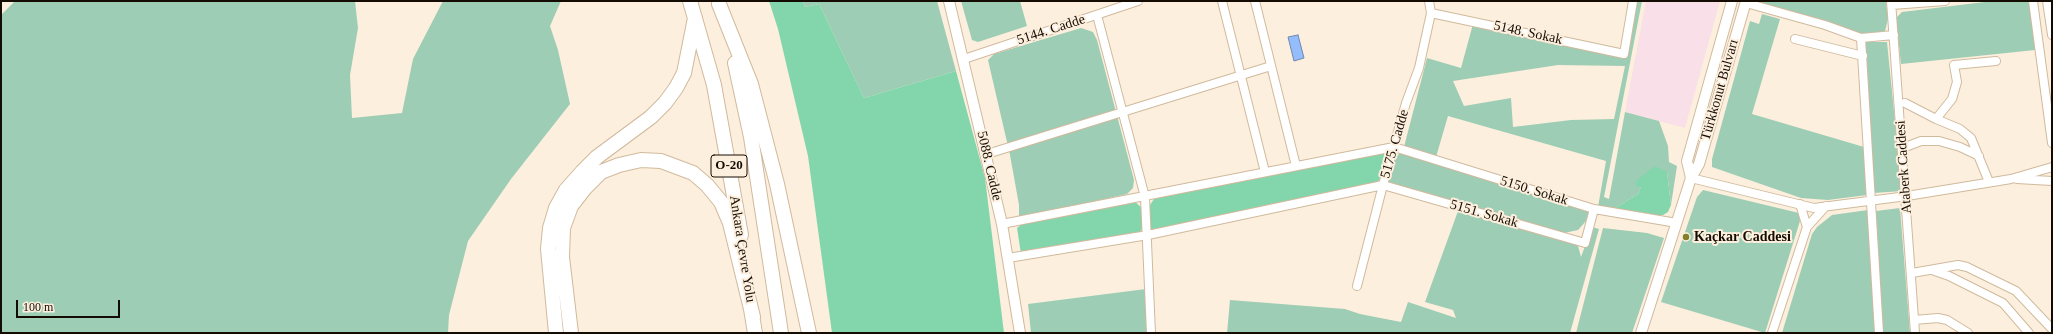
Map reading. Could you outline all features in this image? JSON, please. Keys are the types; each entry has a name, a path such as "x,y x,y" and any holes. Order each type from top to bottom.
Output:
{"highway":[{"name":"Ankara Çevre Yolu","path":"690,1 714,85 736,204 755,333"},
{"name":"Ankara Çevre Yolu","path":"719,2 739,79 751,137 782,333"},
{"path":"719,2 751,84 777,184 809,333"},
{"path":"556,333 548,249 550,228 556,208 566,190 597,157 651,117 665,103 676,88 684,73 695,18"},
{"path":"571,333 562,257 564,228 571,206 585,188 602,172 619,165 641,160 661,161 693,173 707,185 721,202 730,223 753,317"}],"street":[{"name":"5088. Cadde","path":"950,1 987,154 1002,224 1020,333"},
{"name":"5144. Cadde","path":"964,59 1138,1"},
{"path":"1222,1 1265,172"},
{"path":"1255,1 1296,166"},
{"name":"5175. Cadde","path":"1357,286 1383,185 1419,68 1431,12 1429,1"},
{"name":"5148. Sokak","path":"1431,12 1624,54 1633,1"},
{"name":"Türkkonut Bulvarı","path":"1691,178 1687,161 1732,1"},
{"path":"1891,3 1945,1"},
{"path":"2033,1 2052,143"},
{"path":"2047,1 2052,35"},
{"path":"1746,2 1825,25 1861,38 1894,35"},
{"name":"Türkkonut Bulvarı","path":"1641,333 1678,223 1691,178 1699,164 1746,2"},
{"name":"Ataberk Caddesi","path":"1891,3 1907,196 1915,333"},
{"path":"1097,15 1145,197 1148,235 1151,333"},
{"path":"1861,38 1879,333"},
{"path":"1795,39 1862,56"},
{"path":"1936,119 1952,99 1957,82 1954,66 1996,61"},
{"path":"987,154 1240,74 1271,66"},
{"path":"1905,103 1936,119 1960,129 1971,138 1989,182"},
{"path":"1908,146 1921,141 1939,141 1960,147 1979,156"},
{"path":"1002,224 1394,147"},
{"name":"5150. Sokak","path":"1394,147 1594,209 1678,223"},
{"path":"1691,178 1814,208 1907,196 2011,179 2052,167"},
{"path":"2011,179 2052,181"},
{"path":"1008,258 1148,235 1383,185"},
{"name":"5151. Sokak","path":"1383,185 1585,243 1594,209"},
{"path":"1800,204 1807,227"},
{"path":"1772,333 1807,227 1826,206"},
{"path":"1912,273 1958,265 1967,267 2016,292 2052,329"},
{"path":"1932,270 1949,276 2003,303 2030,333"},
{"path":"1914,320 1938,318 1947,320 1968,333"}],"shaded area":[{"path":"1646,1 1720,1 1685,128 1625,112"}],"green space":[{"path":"15,1 355,1 358,28 350,75 352,118 402,113 413,59 443,1 561,1 550,26 558,50 570,104 511,179 468,241 449,315 448,333 1,333 1,15"},
{"path":"769,1 803,1 805,7 819,4 864,98 956,71 985,178 1004,333 832,333 808,156 778,29"},
{"path":"803,1 937,1 956,71 864,98 819,4 805,7"},
{"path":"961,1 1020,1 1027,26 978,42 972,40"},
{"path":"1637,1 1642,1 1604,197 1609,199 1625,112 1659,121 1668,146 1669,162 1677,166 1671,205 1667,172 1641,187 1638,194 1612,210 1598,207 1606,161 1448,116 1436,157 1404,147 1427,58 1461,68 1473,24 1627,55","holes":["1558,65 1625,66 1614,119 1571,120 1513,127 1511,98 1464,106 1453,81"]},
{"path":"1756,1 1886,1 1888,19 1885,31 1881,34 1860,34 1756,3"},
{"path":"1993,1 2029,1 2035,50 1901,64 1896,18 1902,12"},
{"path":"1762,14 1780,19 1752,114 1864,147 1867,195 1828,200 1801,198 1712,167 1712,159 1750,21 1759,24"},
{"path":"1081,28 1093,32 1097,40 1134,180 1133,188 1127,194 1019,218 1019,205 1010,155 988,60 994,54"},
{"path":"1865,42 1887,42 1902,191 1874,193"},
{"path":"1379,151 1386,153 1388,156 1380,179 1375,184 1150,230 1148,208 1154,199"},
{"path":"1401,153 1589,211 1586,221 1578,230 1564,233 1389,182 1387,179 1396,156"},
{"path":"1655,166 1667,172 1671,205 1668,212 1663,215 1655,215 1612,210 1638,194 1641,187 1636,186 1636,181"},
{"path":"1703,190 1799,213 1800,221 1765,333 1661,302 1697,197"},
{"path":"1134,201 1141,207 1143,228 1139,233 1021,254 1017,228 1022,224"},
{"path":"1900,208 1910,333 1883,333 1876,211"},
{"path":"1868,210 1875,333 1782,333 1812,234 1817,227 1832,215"},
{"path":"1458,211 1577,242 1581,257 1592,227 1599,229 1570,333 1227,333 1230,300 1345,309 1360,314 1401,322 1408,302 1456,318 1453,310 1425,302"},
{"path":"1603,228 1647,233 1664,238 1632,333 1576,333"},
{"path":"1146,289 1149,333 1031,333 1028,304"}],"water":[{"path":"1298,35 1304,58 1294,61 1288,37"}],"place":[{"name":"Kaçkar Caddesi","path":"1686,237"}]}
